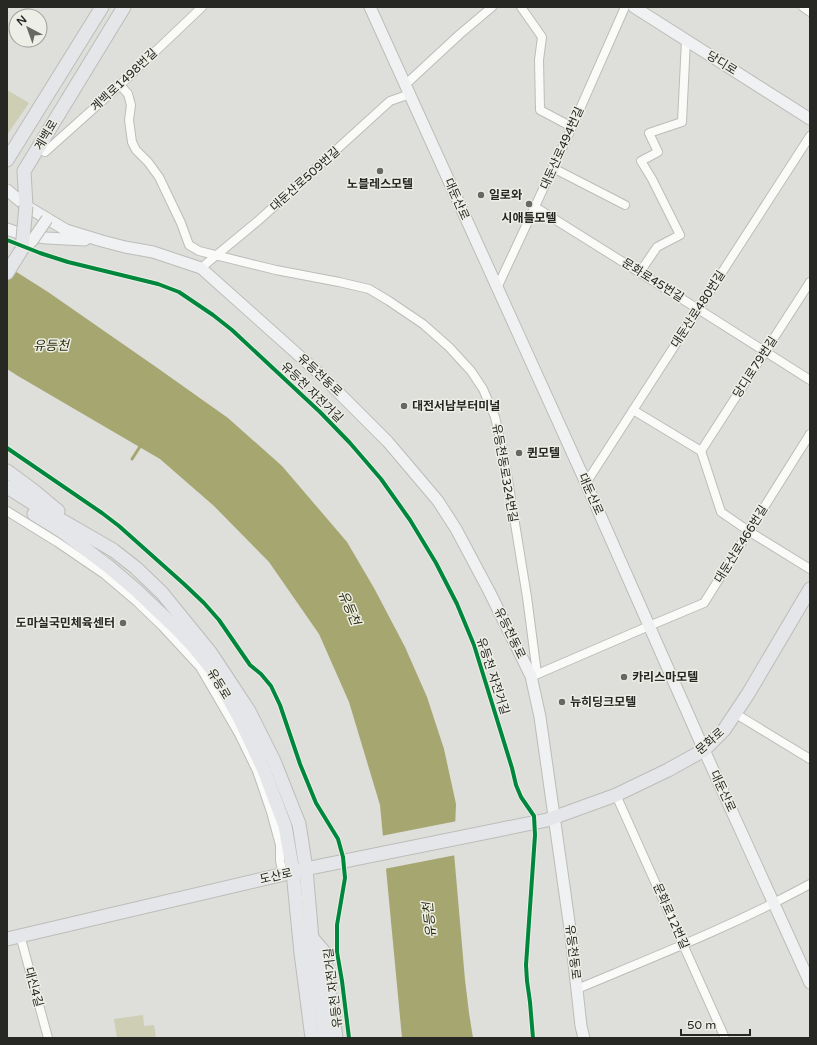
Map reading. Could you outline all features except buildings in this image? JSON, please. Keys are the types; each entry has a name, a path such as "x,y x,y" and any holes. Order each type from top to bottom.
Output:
{"main road":[{"name":"계백로","path":"7,160 102,7"},
{"name":"계백로","path":"7,273 22,249 26,206 24,171 124,7"},
{"name":"대둔산로","path":"370,7 586,483 648,626 810,983"},
{"name":"당디로","path":"634,7 810,119"},
{"name":"유등천동로","path":"7,190 26,206 66,230 102,241 153,252 201,268 323,377 366,419 388,442 438,501 456,529 534,675 551,819 584,1038"},
{"path":"22,249 32,241 47,219"},
{"path":"7,229 24,235 47,238 102,241"},
{"path":"7,471 34,491 83,532"},
{"path":"7,486 42,509 83,532"},
{"name":"유등로","path":"7,497 63,532 136,590 177,629 214,672 216,686 249,737 263,768 286,826 298,871"},
{"name":"유등로","path":"83,532 113,550 136,568 162,593 210,652 249,711 274,761 299,824 298,871 306,946"},
{"name":"문화로","path":"551,819 616,795 668,770 704,750 724,730 736,714 810,590"},
{"name":"도산로","path":"13,937 298,871 551,819"},
{"path":"305,1038 293,954 306,946"},
{"path":"306,946 312,1038"},
{"path":"306,946 325,1038"},
{"path":"306,946 324,952 336,1038"}],"street":[{"name":"계백로1498번길","path":"45,152 120,85 202,7"},
{"path":"408,89 492,7"},
{"path":"521,7 542,36 539,60 540,110 572,127"},
{"name":"대둔산로494번길","path":"498,288 625,7"},
{"path":"803,7 810,12"},
{"path":"640,272 657,247 680,235 652,179 641,161 658,152 650,133 682,122 686,40"},
{"name":"유등천동로324번길","path":"120,85 128,94 131,105 129,120 132,142 136,150 148,162 159,177 181,223 189,245 199,251 276,270 369,289 424,324 449,347 471,371 483,390 495,417 504,456 527,597 534,675"},
{"name":"대둔산로509번길","path":"201,268 259,220 390,101 408,89"},
{"name":"대둔산로480번길","path":"586,483 810,136"},
{"path":"553,168 625,205"},
{"name":"문화로45번길","path":"535,207 810,380"},
{"name":"당디로79번길","path":"701,451 809,285"},
{"path":"633,410 701,451 721,512 750,532 810,569"},
{"name":"대둔산로466번길","path":"648,626 704,603 750,532 810,434"},
{"path":"7,511 57,542 104,574 132,597 162,626 216,686"},
{"path":"534,675 648,626"},
{"path":"736,714 810,759"},
{"name":"문화로12번길","path":"616,795 725,1038"},
{"path":"577,989 684,945 774,903 810,884"},
{"name":"대신4길","path":"13,937 48,1038"}],"shaded area":[{"path":"7,90 29,103 7,135"},
{"path":"143,1015 144,1026 154,1025 156,1038 117,1038 114,1019"}],"water":[{"name":"유등천","path":"7,266 48,292 228,418 282,466 347,542 374,588 405,647 427,697 444,749 456,804 454,853 465,980 473,1038 402,1038 380,805 349,702 319,634 269,562 214,506 160,459 7,369"}],"pier":[{"path":"457,821 456,855 384,869 381,836"}],"waterway":[{"path":"132,459 141,445"}],"cycle path":[{"name":"유등천 자전거길","path":"7,240 68,262 158,284 179,292 213,315 232,330 320,412 350,443 381,479 410,520 436,563 457,604 474,645 516,785 521,797 534,816 535,835 526,965 533,1038"},
{"name":"유등천 자전거길","path":"7,448 119,526 184,584 219,620 250,665 261,674 271,686 280,705 300,764 316,803 338,839 343,857 345,878 337,925 337,952 349,1038"}],"place":[{"name":"노블레스모텔","path":"380,171"},
{"name":"일로와","path":"481,195"},
{"name":"시애틀모텔","path":"529,204"},
{"name":"대전서남부터미널","path":"404,406"},
{"name":"퀸모텔","path":"519,453"},
{"name":"도마실국민체육센터","path":"123,623"},
{"name":"카리스마모텔","path":"624,677"},
{"name":"뉴히딩크모텔","path":"562,702"}]}
